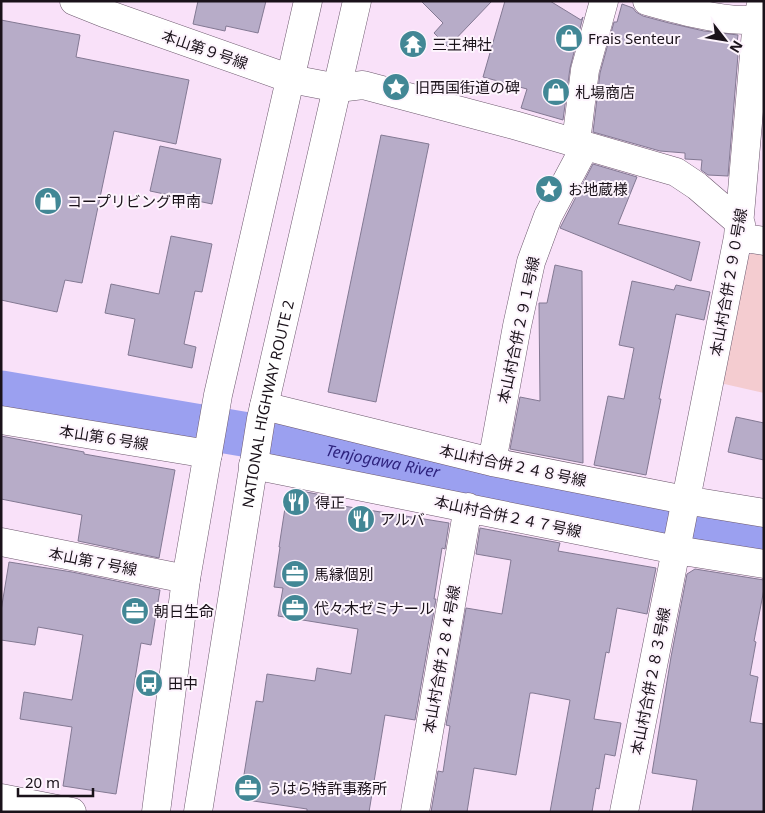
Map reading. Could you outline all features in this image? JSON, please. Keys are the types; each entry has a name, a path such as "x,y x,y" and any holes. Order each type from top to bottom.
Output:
{"main road":[{"name":"本山第９号線","path":"74,1 105,7 291,79 338,88 363,85 576,142 676,172 698,186 748,234"},
{"path":"156,812 186,579 215,411 308,1"},
{"name":"NATIONAL HIGHWAY ROUTE 2","path":"198,812 262,413 357,1"},
{"name":"本山村合併２９１号線","path":"492,462 531,262 548,216 580,156 576,142 584,70 604,1"},
{"path":"647,1 717,18 761,13"},
{"name":"本山村合併２９０号線","path":"676,550 685,500 748,234 761,13"},
{"name":"本山村合併２４８号線","path":"262,413 492,462 685,500 764,513"},
{"name":"本山第６号線","path":"1,420 208,449"},
{"name":"本山村合併２４７号線","path":"255,458 468,507 676,550 764,564"},
{"name":"本山村合併２８４号線","path":"415,812 468,507"},
{"name":"本山第７号線","path":"1,542 186,579"},
{"name":"本山村合併２８３号線","path":"624,812 676,550"},
{"path":"1,798 72,812"}],"shaded area":[{"path":"756,250 764,251 764,393 720,383 744,259"}],"building":[{"path":"198,1 266,1 258,33 226,26 225,31 193,24"},
{"path":"421,1 492,1 448,47 434,33 443,23"},
{"path":"505,1 550,1 581,20 583,17 570,68 563,120 521,108 527,89 483,77"},
{"path":"622,4 633,8 643,16 669,23 704,31 738,35 737,43 739,43 728,176 708,175 701,170 702,160 685,159 685,153 660,151 593,132 600,73 614,22 617,22"},
{"path":"1,20 80,35 76,57 189,80 176,144 114,131 82,283 65,280 57,312 1,300"},
{"path":"381,135 429,144 376,402 328,392"},
{"path":"160,146 221,159 212,204 150,191"},
{"path":"593,164 637,177 618,224 700,242 691,281 560,228"},
{"path":"171,236 212,244 202,292 195,291 184,344 196,347 192,368 128,355 135,319 105,313 111,284 159,294"},
{"path":"555,265 582,271 583,463 510,449 520,397 540,401 539,303 547,303"},
{"path":"632,281 674,290 676,285 710,292 704,320 676,314 646,475 594,465 608,396 624,399 634,348 619,345"},
{"path":"736,417 764,423 764,460 728,452"},
{"path":"1,436 84,452 84,454 175,470 159,558 78,541 82,515 1,499"},
{"path":"296,490 332,497 331,504 449,523 445,549 442,548 434,599 436,599 415,720 385,715 369,812 307,812 307,809 240,799 256,701 263,702 267,674 315,681 317,668 351,674 358,629 278,616 283,588 274,587 279,547 287,495"},
{"path":"480,528 560,543 558,551 656,568 647,614 617,608 609,653 606,652 594,719 621,723 615,756 605,754 599,789 596,788 592,812 550,812 570,700 530,693 516,775 474,768 467,812 431,812 438,771 443,772 450,726 446,725 466,608 502,614 511,560 476,554"},
{"path":"9,562 72,572 160,590 151,645 141,643 116,794 63,786 72,727 20,719 24,692 72,700 83,635 38,627 35,645 1,640 1,611"},
{"path":"695,569 764,580 750,675 758,677 750,722 764,724 764,812 692,812 697,780 652,773 687,574"}],"waterway":[{"name":"Tenjogawa River","path":"1,393 278,440 710,526 764,535"}],"place":[{"name":"Frais Senteur","path":"569,38"},
{"name":"三王神社","path":"413,44"},
{"name":"旧西国街道の碑","path":"396,87"},
{"name":"札場商店","path":"556,92"},
{"name":"お地蔵様","path":"549,189"},
{"name":"コープリビング甲南","path":"48,201"},
{"name":"得正","path":"296,502"},
{"name":"アルバ","path":"361,519"},
{"name":"馬縁個別","path":"295,574"},
{"name":"代々木ゼミナール","path":"295,608"},
{"name":"朝日生命","path":"135,611"},
{"name":"田中","path":"149,683"},
{"name":"うはら特許事務所","path":"248,788"}]}
